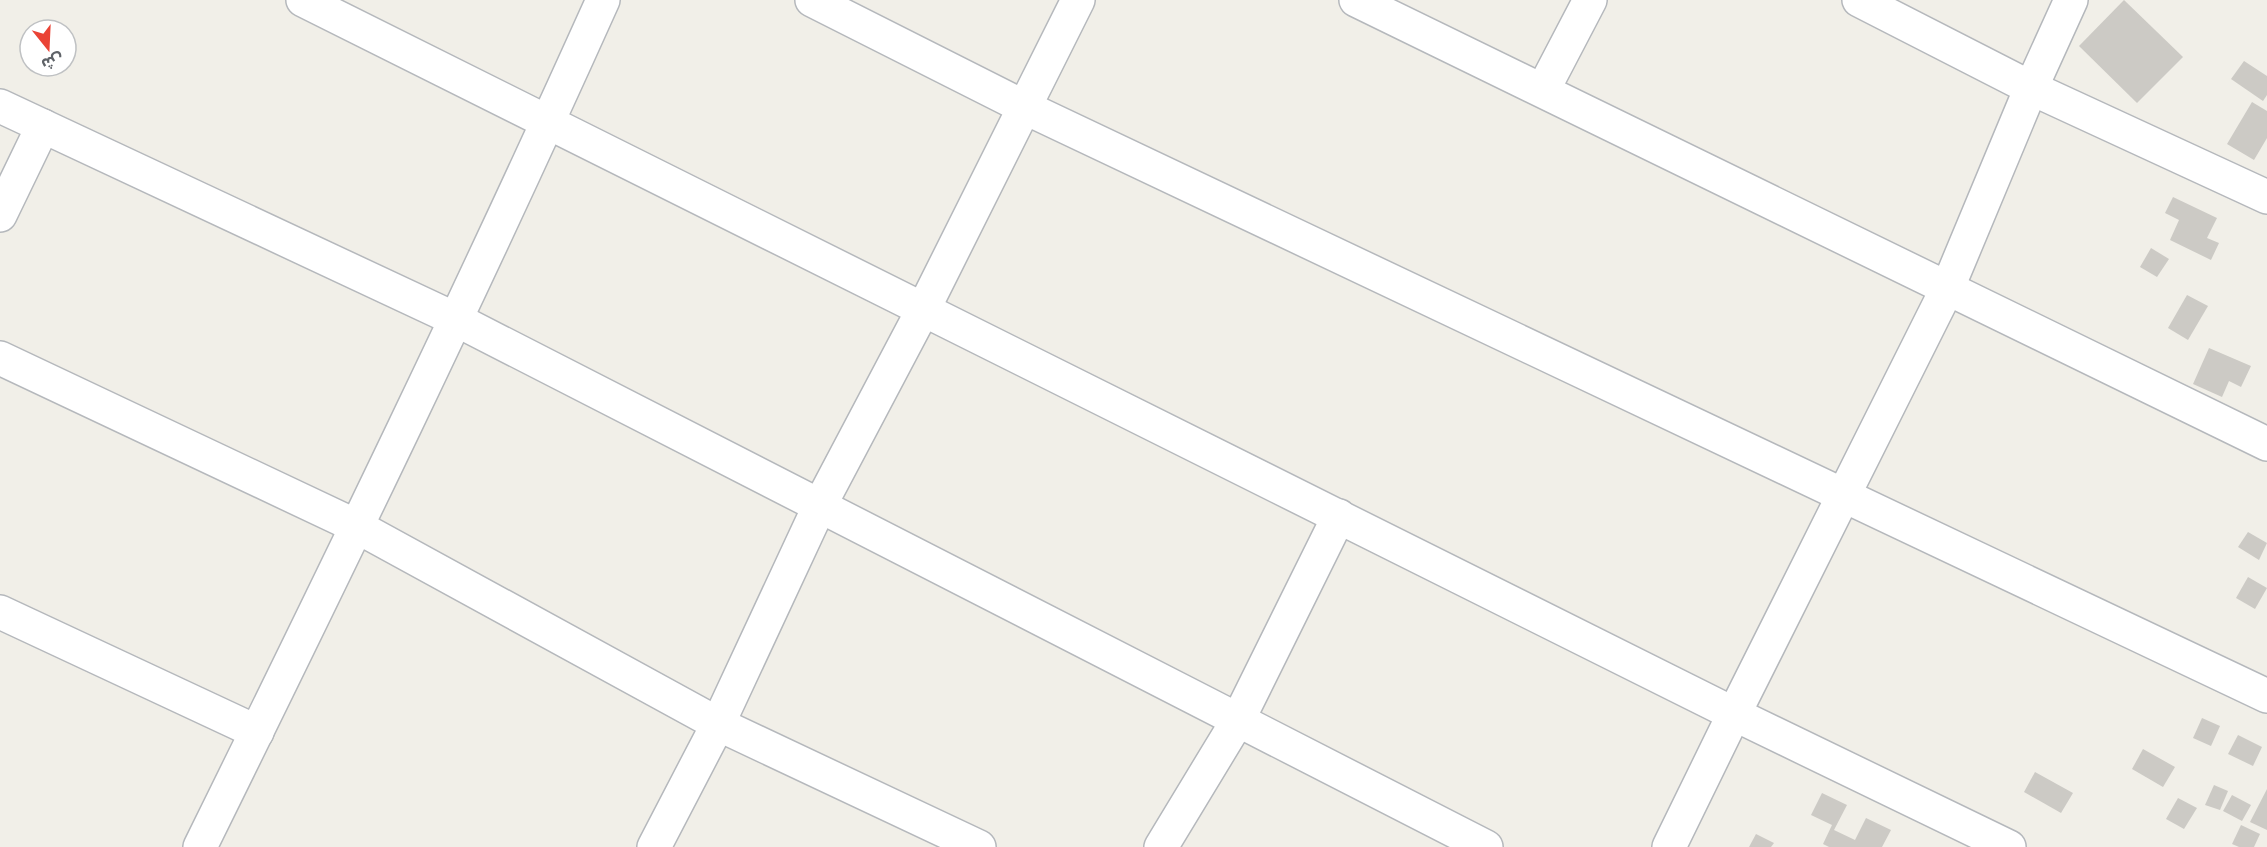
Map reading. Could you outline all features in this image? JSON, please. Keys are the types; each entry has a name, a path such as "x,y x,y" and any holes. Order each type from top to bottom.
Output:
{"street":[{"path":"200,847 549,122 603,0"},
{"path":"813,0 1024,107 2267,696"},
{"path":"654,847 717,724 820,505 924,308 1078,0"},
{"path":"1356,0 2267,444"},
{"path":"1543,90 1590,0"},
{"path":"1859,0 2031,88 2267,197"},
{"path":"1669,847 1948,287 2031,88 2071,0"},
{"path":"311,2 1734,714 2009,847"},
{"path":"0,106 455,319 1486,847"},
{"path":"0,215 43,126"},
{"path":"0,358 356,526 717,724 979,847"},
{"path":"1161,847 1238,720 1339,516"},
{"path":"0,612 257,732"}],"building":[{"path":"2124,0 2183,57 2137,103 2079,46"},
{"path":"2244,61 2267,76 2267,95 2263,101 2231,79"},
{"path":"2252,102 2267,111 2267,138 2254,160 2227,144"},
{"path":"2173,197 2217,218 2207,238 2219,243 2211,260 2170,240 2179,220 2165,213"},
{"path":"2151,248 2169,259 2157,277 2140,267"},
{"path":"2187,295 2208,306 2188,340 2168,328"},
{"path":"2209,348 2251,366 2241,387 2229,381 2222,397 2193,384"},
{"path":"2248,532 2267,543 2259,560 2238,547"},
{"path":"2248,577 2267,588 2255,609 2236,598"},
{"path":"2202,718 2220,726 2211,746 2193,738"},
{"path":"2238,735 2262,747 2253,766 2228,754"},
{"path":"2143,749 2175,767 2163,787 2132,769"},
{"path":"2035,772 2073,793 2061,813 2024,792"},
{"path":"2214,785 2228,791 2220,810 2205,805"},
{"path":"2267,789 2267,830 2250,822"},
{"path":"1822,793 1847,805 1834,830 1855,840 1866,818 1891,830 1882,847 1829,847 1823,844 1832,825 1811,815"},
{"path":"2232,795 2251,805 2242,821 2223,811"},
{"path":"2178,798 2197,808 2184,829 2166,819"},
{"path":"2241,825 2260,834 2254,847 2239,847 2232,844"},
{"path":"1756,834 1774,843 1771,847 1749,847"}]}
